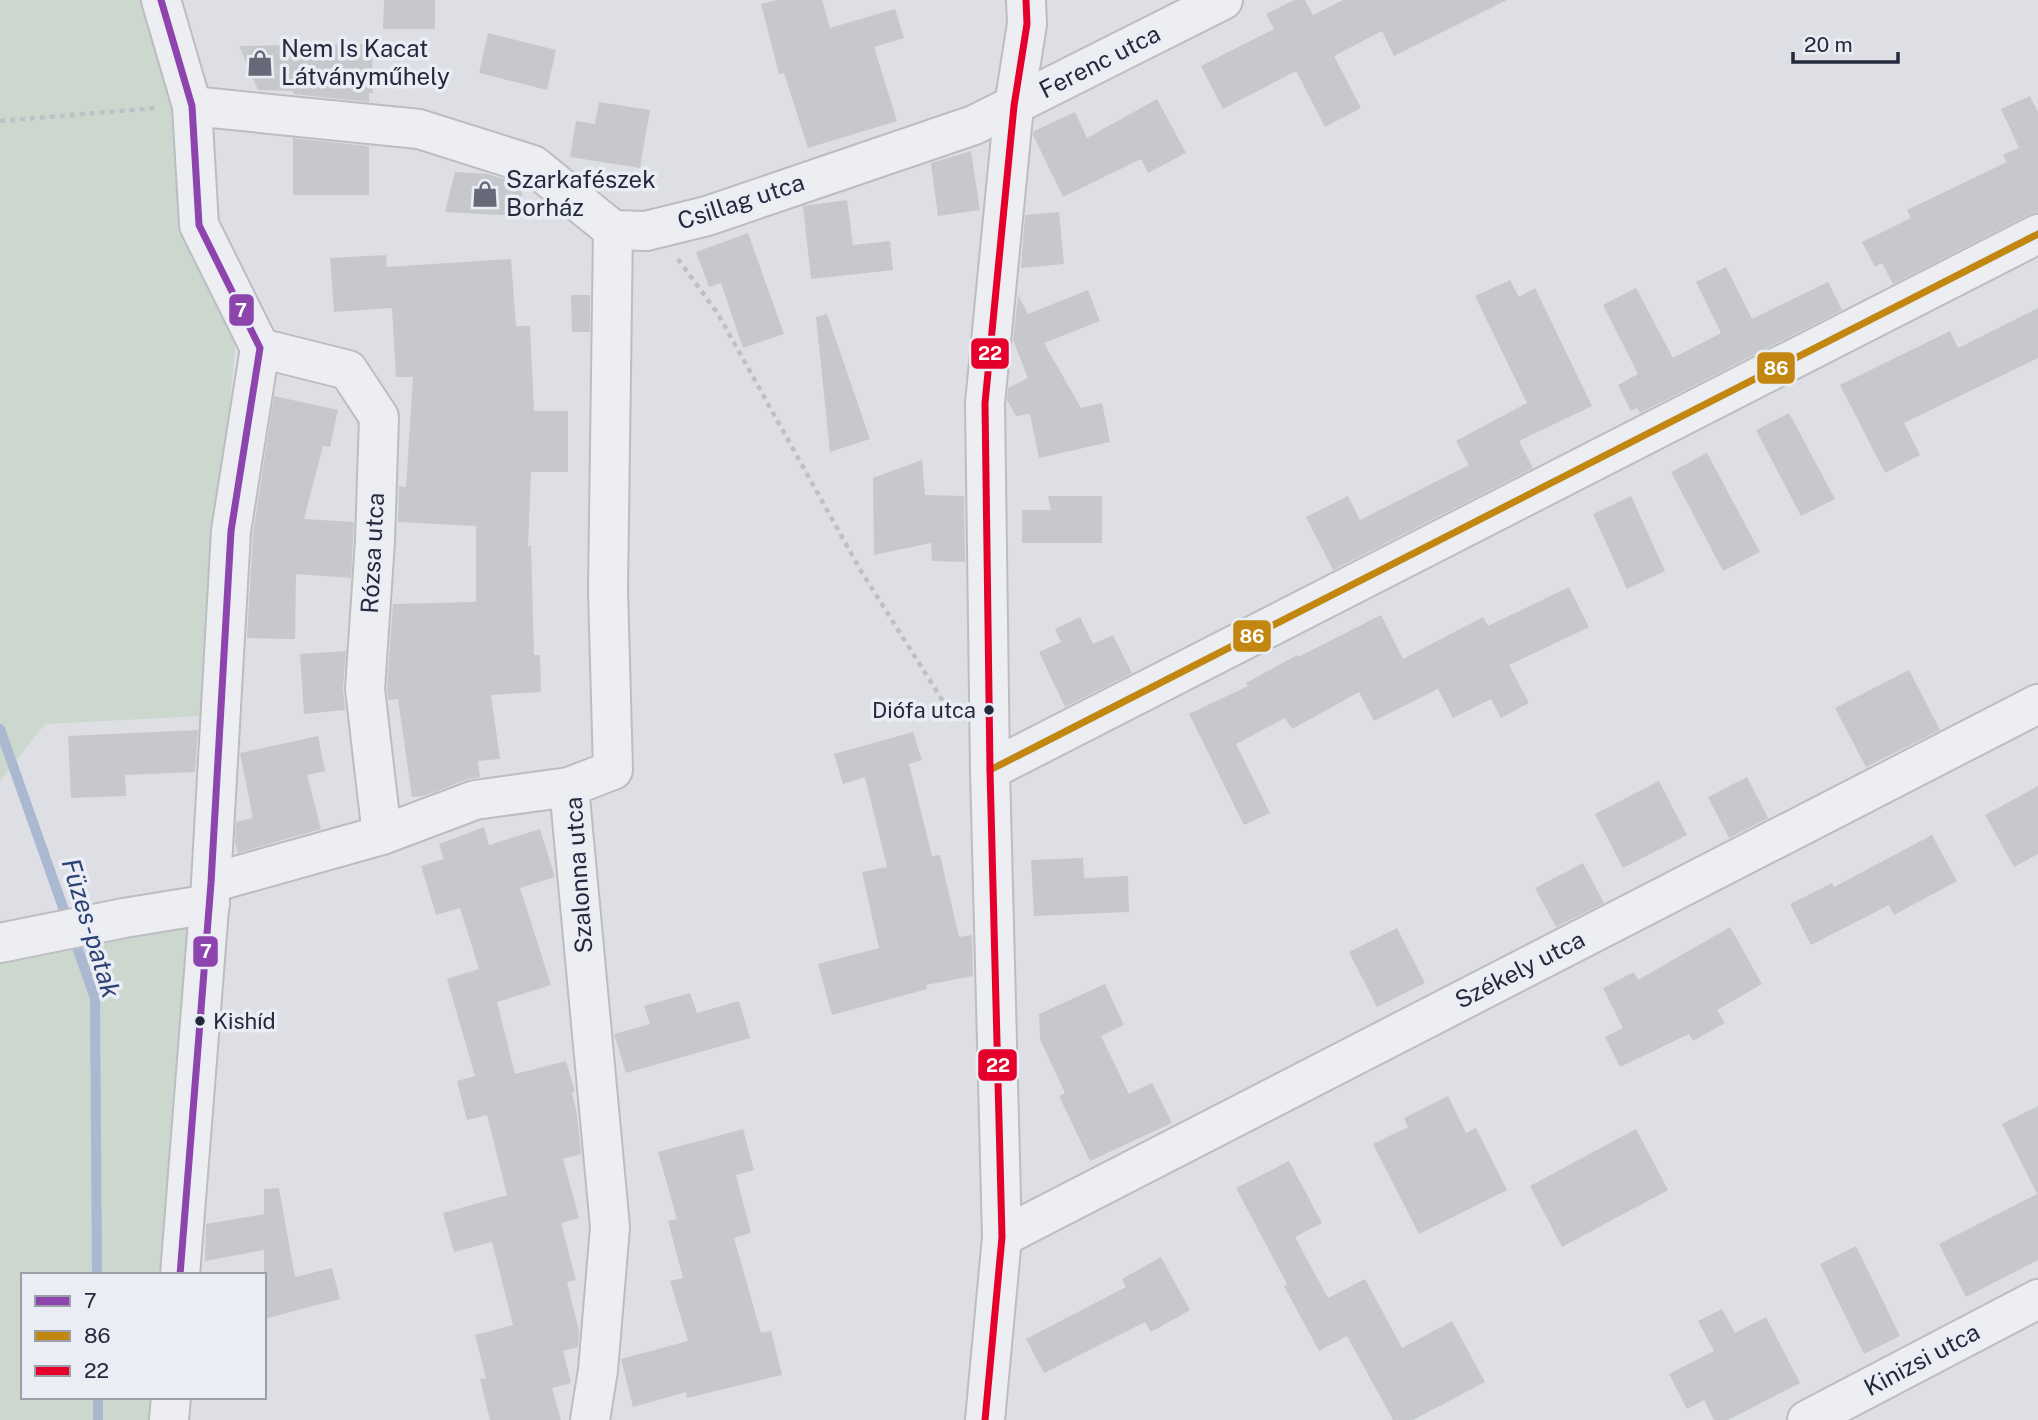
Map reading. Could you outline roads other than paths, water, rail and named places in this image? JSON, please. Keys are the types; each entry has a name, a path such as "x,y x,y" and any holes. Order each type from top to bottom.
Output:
{"street":[{"path":"161,0 192,106 199,225 261,348 231,531 210,893 180,1273"},
{"path":"985,1420 1002,1237 990,770 985,403 1014,106 1027,24 1026,0"},
{"name":"Ferenc utca","path":"1014,106 1223,0"},
{"path":"192,106 419,129 533,165 629,231"},
{"name":"Csillag utca","path":"629,231 707,216 961,129 1014,106"},
{"name":"Szalonna utca","path":"590,1420 598,1370 610,1227 569,787 613,770 608,590 629,231"},
{"path":"990,770 2038,234"},
{"name":"Rózsa utca","path":"261,348 348,370 379,417 375,541 365,689 382,835"},
{"name":"Székely utca","path":"1002,1237 2038,704"},
{"path":"0,943 103,922 210,893 382,835 475,800 569,787"},
{"name":"Kinizsi utca","path":"1807,1420 2038,1299"},
{"path":"169,1420 171,1399"}],"waterway":[{"name":"Füzes-patak","path":"0,729 95,998 97,1273"},
{"name":"Füzes-patak","path":"98,1399 98,1420"}],"place":[{"name":"Nem Is Kacat Látványműhely","path":"260,63"},
{"name":"Szarkafészek Borház","path":"485,194"},
{"name":"Diófa utca","path":"989,710"},
{"name":"Kishíd","path":"200,1021"}]}
